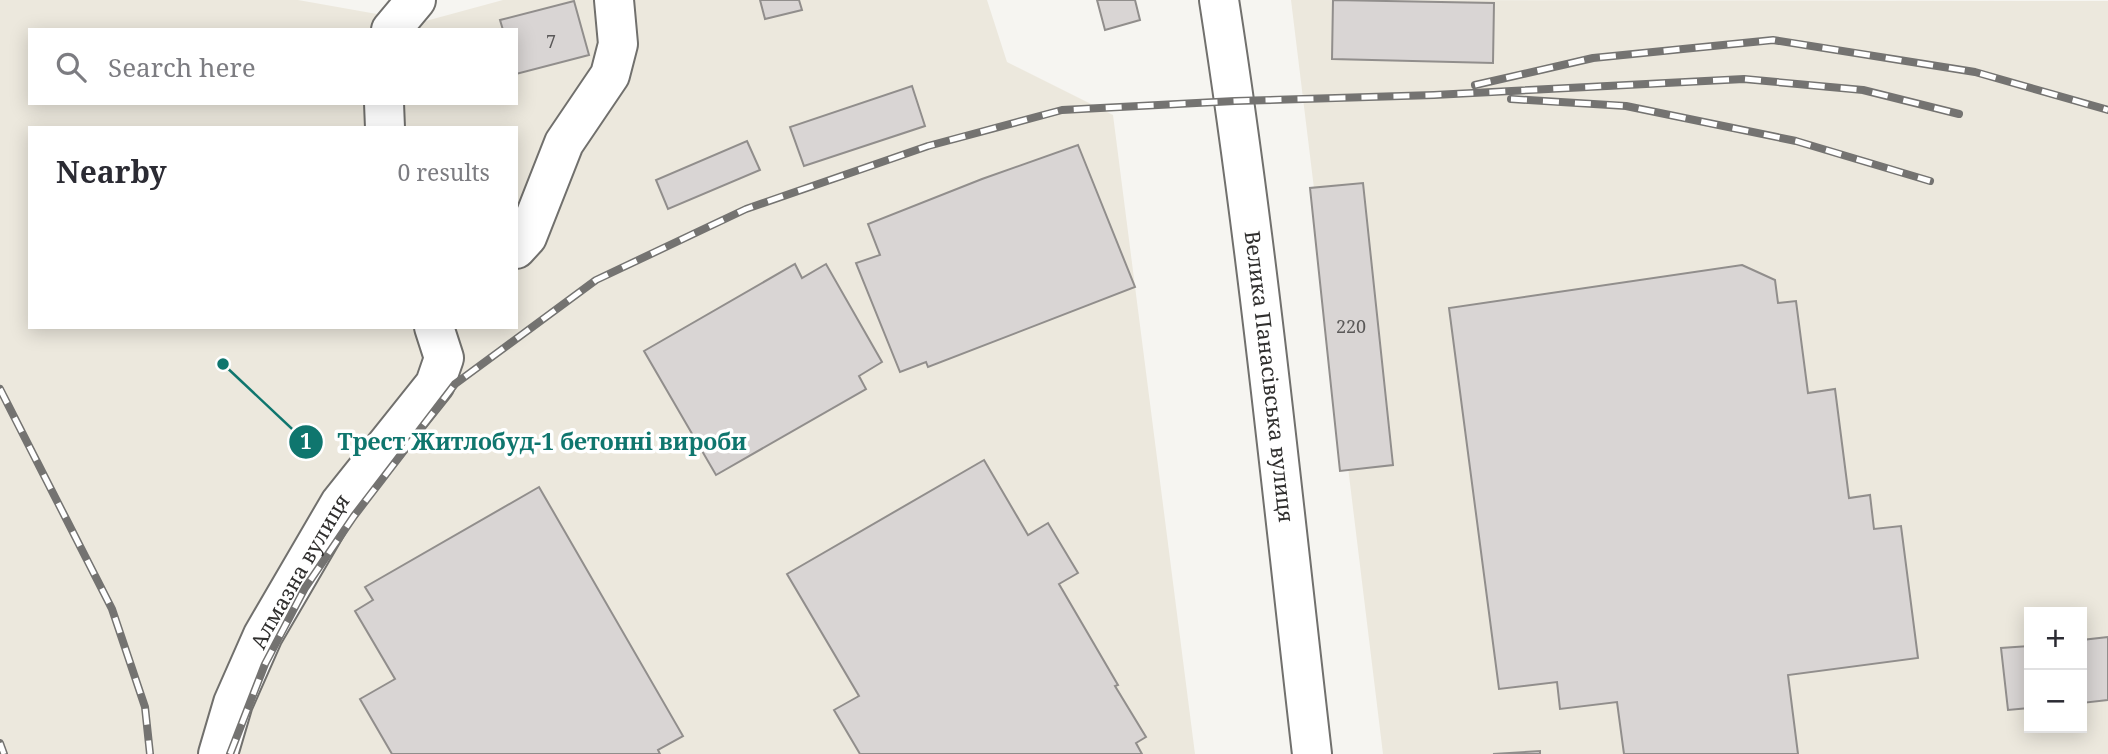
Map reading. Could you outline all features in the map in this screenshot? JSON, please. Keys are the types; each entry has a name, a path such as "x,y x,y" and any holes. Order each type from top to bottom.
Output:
{"street":[{"path":"393,28 416,0"},
{"path":"518,247 527,237 564,143 610,75 618,44 614,0"},
{"name":"Велика Панасівська вулиця","path":"1219,0 1235,101 1312,754"},
{"path":"384,105 385,126"},
{"name":"Алмазна вулиця","path":"218,754 233,703 270,623 340,503 435,384 444,358 435,330"}],"shaded area":[{"path":"0,0 298,0 422,22 503,0 987,0 1007,62 1113,115 1195,754 0,754"},
{"path":"1291,0 2108,1 2108,754 1383,754"}],"building":[{"path":"760,0 799,0 802,10 765,19"},
{"path":"1097,0 1135,0 1140,20 1105,30"},
{"path":"1333,0 1494,3 1493,63 1332,59"},
{"path":"574,1 589,55 518,73 518,28 502,28 500,20"},
{"path":"912,86 925,126 804,166 790,127"},
{"path":"747,141 760,170 668,209 656,180"},
{"path":"1078,145 1135,287 928,367 926,362 900,372 856,263 880,255 868,224"},
{"path":"1363,183 1393,465 1340,471 1310,188"},
{"path":"795,264 802,278 826,264 882,362 859,376 866,389 716,475 644,351"},
{"path":"1742,265 1775,280 1778,303 1796,301 1808,393 1835,389 1849,498 1870,495 1874,529 1901,526 1918,658 1788,675 1798,754 1624,754 1617,702 1560,709 1557,682 1499,689 1449,308"},
{"path":"984,460 1028,535 1048,523 1078,573 1059,584 1146,737 1136,743 1142,754 860,754 834,710 859,696 787,574"},
{"path":"539,487 683,736 658,750 660,754 392,754 360,699 395,679 355,611 373,600 365,587"},
{"path":"2108,637 2108,700 2087,702 2087,639"},
{"path":"2024,646 2024,708 2008,710 2001,648"},
{"path":"1540,751 1540,754 1493,754"}],"railway":[{"path":"1475,85 1593,58 1773,40 1975,72 2108,110"},
{"path":"230,754 265,664 305,588 354,516 455,384 596,280 746,209 928,146 1062,110 1744,79 1863,90 1959,114"},
{"path":"1511,99 1626,106 1796,141 1930,181"},
{"path":"0,389 112,609 145,707 150,754"},
{"path":"0,743 4,754"}],"place":[{"name":"Трест Житлобуд-1 бетонні вироби","path":"223,364"}]}
